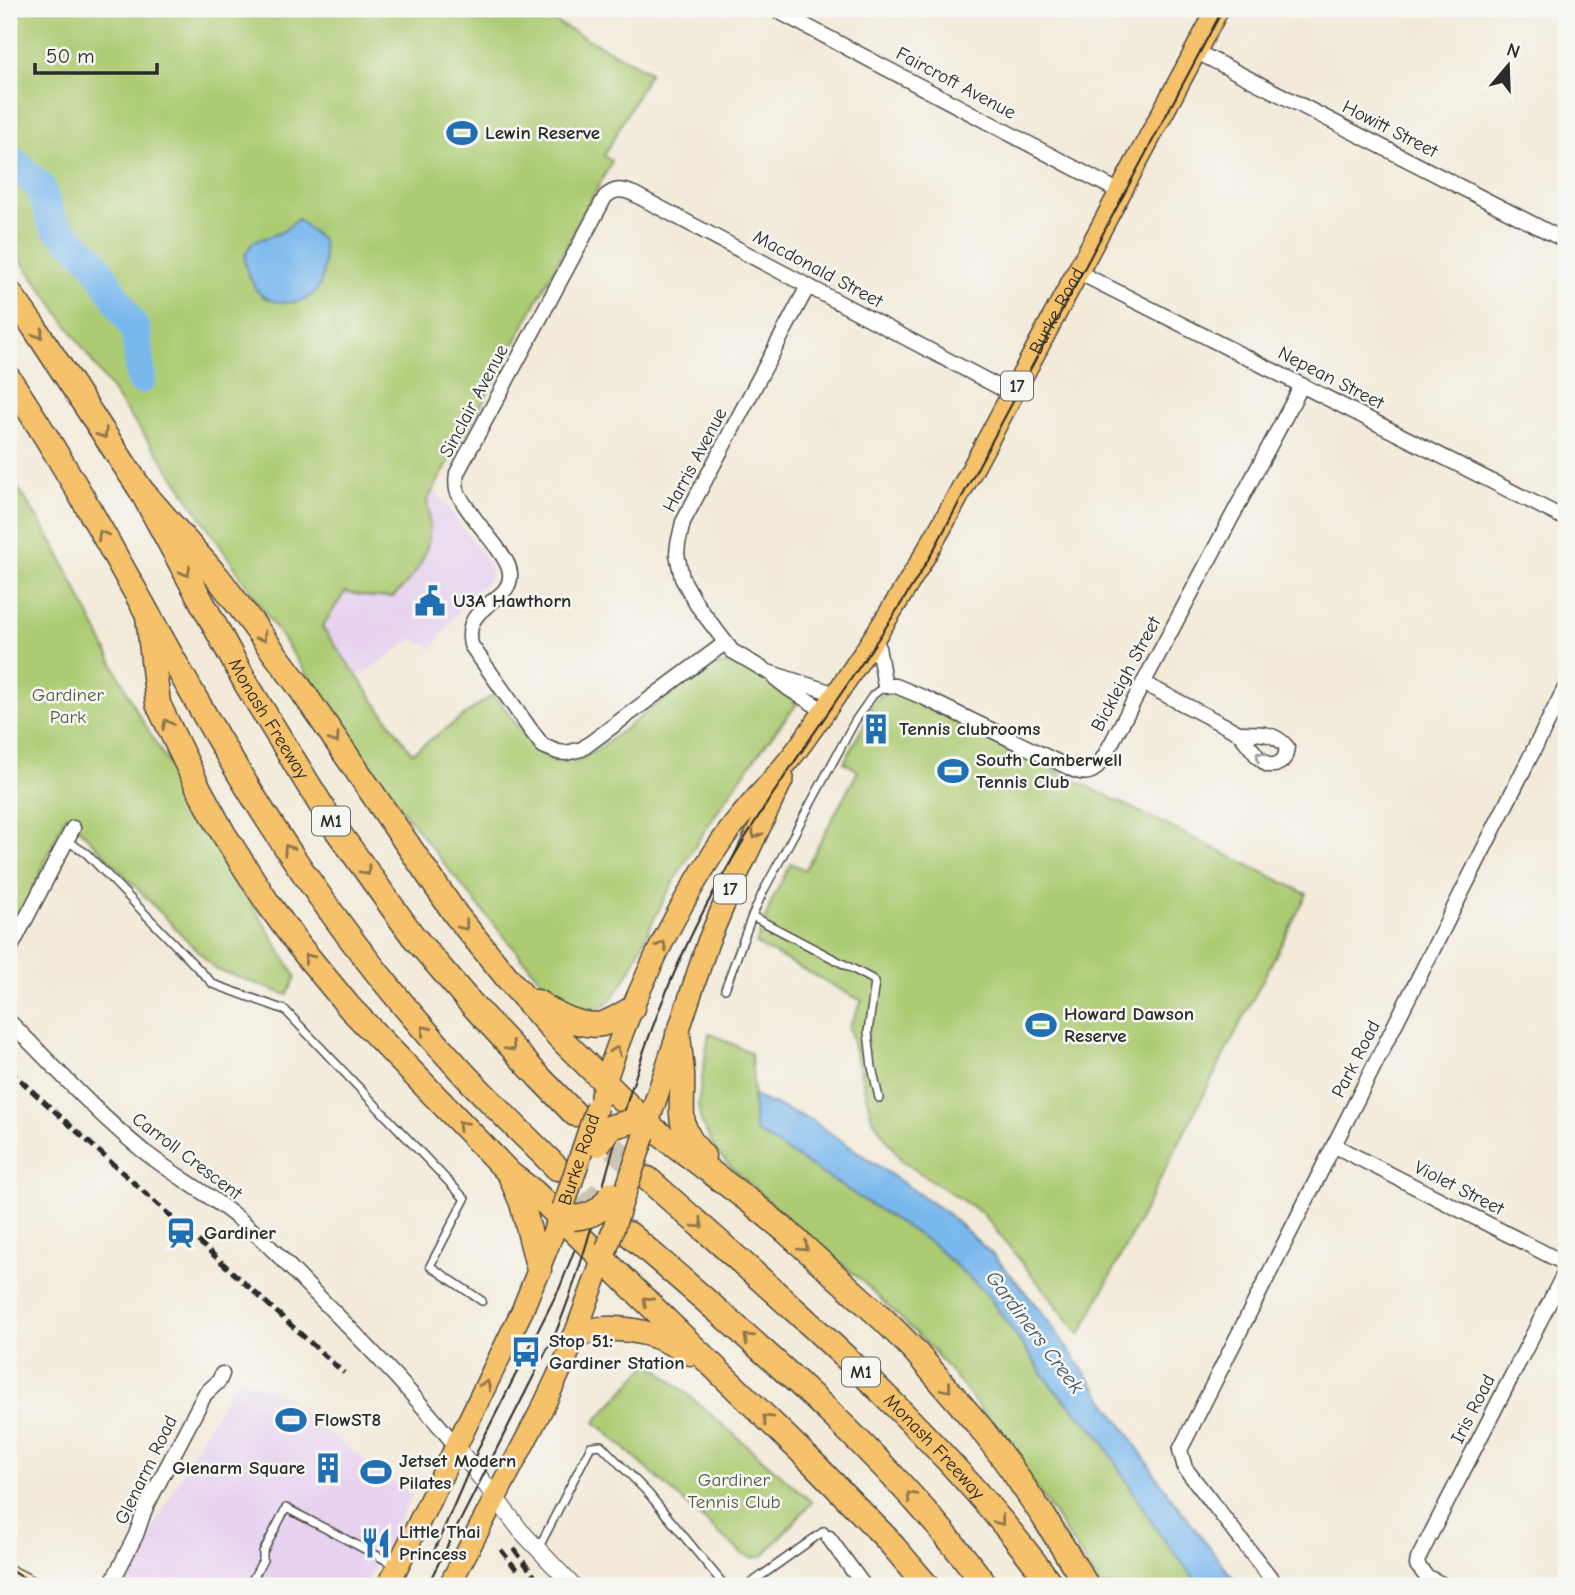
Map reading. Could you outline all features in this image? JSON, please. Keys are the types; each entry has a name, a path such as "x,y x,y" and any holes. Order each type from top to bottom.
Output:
{"highway":[{"name":"Monash Freeway","path":"9,292 141,490 247,685 334,826 413,936 467,999 575,1114"},
{"name":"M1","path":"9,379 70,478 205,715 289,852 340,924 430,1036 464,1074 567,1168"},
{"path":"141,490 219,579 296,682 456,915 514,986 640,1127 752,1203"},
{"path":"148,615 158,704 223,833 299,946 350,1008 510,1174 565,1214 605,1253 712,1365 887,1539 927,1586"},
{"path":"514,986 551,1011 587,1024 609,1021 633,1008"},
{"path":"678,1034 682,1075 681,1117 692,1143 752,1203 913,1349 1010,1467 1087,1586"},
{"path":"567,1168 594,1150 608,1130 617,1124 640,1127"},
{"path":"510,1174 522,1203 538,1270"},
{"name":"Monash Freeway","path":"640,1176 824,1338 918,1428 982,1499 1052,1586"},
{"path":"565,1214 586,1216 598,1211 611,1194 640,1176"},
{"name":"M1","path":"629,1234 761,1349 839,1422 912,1496 986,1586"},
{"path":"574,1338 588,1331 598,1330 635,1332 665,1340 712,1365"}],"main road":[{"name":"Burke Road","path":"388,1586 522,1311 565,1214 567,1168 603,1088 633,1008 666,937 722,842 796,751 831,702 876,636 936,538 1218,9"},
{"name":"Burke Road","path":"449,1586 544,1405 574,1338 605,1253 640,1176 640,1127 678,1034 720,913 796,751"},
{"path":"9,1575 31,1586"}],"street":[{"name":"Faircroft Avenue","path":"774,9 1120,192"},
{"name":"Howitt Street","path":"1195,51 1566,241"},
{"name":"Macdonald Street","path":"605,197 613,190 620,189 634,194 1012,394"},
{"name":"Sinclair Avenue","path":"605,197 457,473 460,496 504,557 510,573 508,586 475,615 470,629 471,645 543,746 566,753 582,749 725,643"},
{"name":"Nepean Street","path":"1077,272 1566,519"},
{"name":"Harris Avenue","path":"808,286 695,499 680,532 677,554 682,578 697,605 738,656 768,672 789,689 831,702"},
{"name":"Bickleigh Street","path":"885,686 903,689 1074,770 1088,773 1096,769 1302,385"},
{"path":"876,636 885,686"},
{"path":"1143,683 1240,733"},
{"name":"Park Road","path":"1276,1586 1185,1468 1180,1450 1566,686"},
{"path":"9,951 70,834"},
{"name":"Carroll Crescent","path":"9,1021 140,1149 223,1206 269,1245 385,1363 456,1446"},
{"name":"Violet Street","path":"1335,1146 1566,1264"},
{"name":"Iris Road","path":"1446,1586 1426,1576 1418,1567 1418,1559 1566,1270"},
{"name":"Glenarm Road","path":"110,1586 136,1535 145,1509 205,1394 219,1381 222,1374"},
{"path":"456,1446 521,1531 573,1586"},
{"path":"829,1538 864,1586"}],"lane":[{"path":"725,989 752,916 855,721 873,695 885,686"},
{"path":"70,834 213,984 285,1010 465,1199 430,1266 482,1301"},
{"path":"752,916 872,979 874,982 869,1039 879,1098"},
{"path":"538,1549 591,1446 601,1445 648,1493 725,1586"},
{"path":"249,1586 286,1508 398,1567"},
{"path":"747,1586 824,1531 829,1538"}],"shaded area":[{"path":"435,490 492,568 490,578 464,603 433,649 413,639 359,677 322,627 345,592 370,597 430,514 427,501"},
{"path":"238,1378 282,1393 311,1420 412,1496 365,1586 123,1586 199,1442"}],"green space":[{"path":"9,9 531,9 650,72 604,156 612,161 427,501 428,542 413,576 393,597 370,597 345,592 322,627 412,753 494,694 541,754 557,762 573,762 598,749 701,671 713,666 734,665 750,671 797,704 738,781 702,835 654,919 625,979 618,991 603,1006 591,1010 579,1009 557,999 426,840 352,741 159,455 9,245"},
{"name":"Gardiner Park","path":"9,474 55,546 136,710 296,977 287,995 215,969 66,815 9,944"},
{"path":"885,693 903,696 1307,894 1080,1335 983,1214 902,1161 872,1118 849,1027 862,1001 756,944 772,900 791,863 805,870 858,771 844,762 872,710 870,708"},
{"path":"709,1033 751,1053 756,1131 931,1243 986,1293 1053,1388 1099,1435 1155,1528 1200,1586 1101,1586 1014,1454 931,1348 863,1282 786,1217 716,1151 701,1122 698,1105"},
{"name":"Gardiner Tennis Club","path":"650,1362 812,1502 763,1556 753,1558 742,1554 595,1422"}],"water":[{"path":"298,219 323,241 322,279 316,291 309,297 292,302 273,301 256,289 247,271 246,255 253,242 282,232"},
{"path":"753,1096 811,1120 948,1214 993,1255 1046,1318 1167,1492 1239,1586 1200,1586 1155,1528 1099,1435 1053,1388 986,1293 931,1243 755,1131"}],"waterway":[{"name":"Gardiners Creek","path":"9,158 40,187 53,224 93,260 136,331 141,379"}],"tunnel":[{"path":"586,1124 648,1179"},
{"path":"558,1168 616,1221"}],"tram line":[{"path":"427,1586 556,1332 578,1273 644,1051 690,938 745,838 932,553 1223,9"},
{"path":"431,1558 480,1445 560,1287 574,1251"},
{"path":"9,1570 40,1586"}],"railway":[{"path":"9,1070 344,1373"},
{"path":"514,1549 542,1586"},
{"path":"501,1550 517,1570"}],"place":[{"name":"Lewin Reserve","path":"462,133"},
{"name":"U3A Hawthorn","path":"430,601"},
{"name":"Tennis clubrooms","path":"876,729"},
{"name":"South Camberwell Tennis Club","path":"953,771"},
{"name":"Howard Dawson Reserve","path":"1041,1025"},
{"name":"Gardiner","path":"181,1233"},
{"name":"Stop 51: Gardiner Station","path":"526,1352"},
{"name":"FlowST8","path":"291,1420"},
{"name":"Glenarm Square","path":"328,1468"},
{"name":"Jetset Modern Pilates","path":"376,1472"},
{"name":"Little Thai Princess","path":"376,1543"}]}
